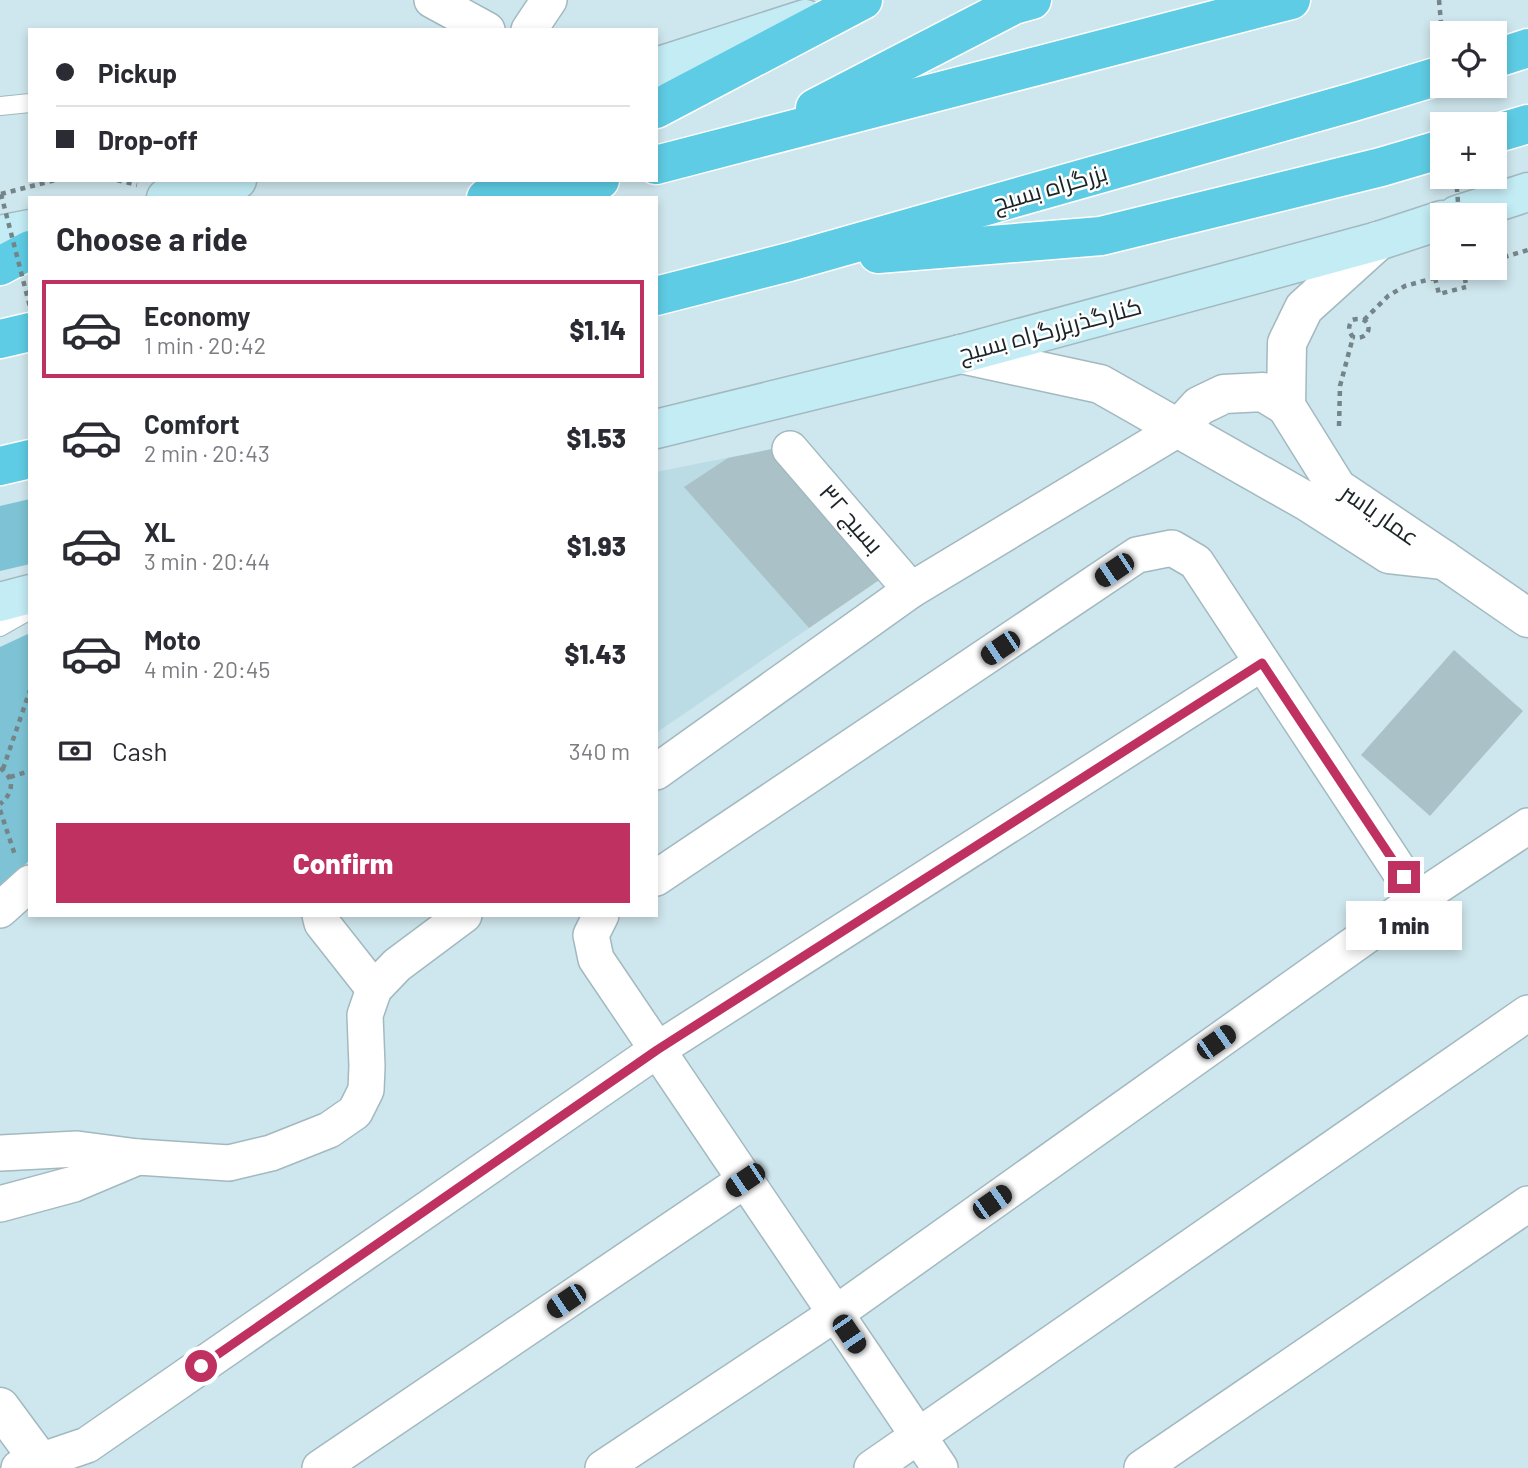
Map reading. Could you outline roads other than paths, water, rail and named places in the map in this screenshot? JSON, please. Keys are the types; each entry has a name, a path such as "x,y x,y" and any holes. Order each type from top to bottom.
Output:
{"highway":[{"path":"658,107 863,0"},
{"path":"754,139 1014,5 1032,0"},
{"path":"658,164 1291,0"},
{"path":"1507,55 1528,48"},
{"name":"بزرگراه بسیج","path":"658,295 789,262 1430,79"},
{"path":"1507,130 1528,124"},
{"path":"789,262 1101,236 1430,153"},
{"path":"490,196 516,182"},
{"path":"541,196 593,182"},
{"path":"0,265 28,251"},
{"path":"0,340 28,333"},
{"path":"0,466 28,459"}],"main road":[{"path":"658,66 863,0"},
{"path":"174,196 229,182"},
{"path":"1495,203 1528,192"},
{"name":"کنارگذربزرگراه بسیج","path":"658,429 961,354 1378,241 1430,224"},
{"path":"0,235 28,229"},
{"path":"0,595 28,592"},
{"path":"0,602 28,593"}],"street":[{"path":"432,0 483,28"},
{"path":"530,28 549,0"},
{"path":"658,771 911,590 1178,429 1199,407 1224,394 1262,392 1286,406 1287,343 1304,308 1378,241"},
{"path":"961,354 1100,384 1308,502 1389,554 1444,559"},
{"name":"عمار یاسر","path":"1286,406 1337,488 1528,618"},
{"name":"بسیج ۳۲","path":"790,449 911,590"},
{"path":"658,877 1137,555 1172,548 1196,562 1418,899"},
{"path":"0,1407 35,1466 87,1445 657,1050 1262,663"},
{"path":"603,1468 835,1314 1418,899 1528,826"},
{"path":"0,910 24,873"},
{"path":"321,917 374,989"},
{"path":"0,1203 5,1177 1,1153 77,1149 138,1157 229,1163 271,1153 329,1130 355,1112 366,1090 365,1015 374,989 397,965 461,917"},
{"path":"600,917 591,934 596,960 940,1468"},
{"path":"872,1468 1528,1013"},
{"path":"0,1203 74,1184 138,1157"},
{"path":"320,1468 745,1180"},
{"path":"1142,1468 1528,1204"}],"lane":[{"path":"0,106 28,103"},
{"path":"0,627 28,611"}]}
